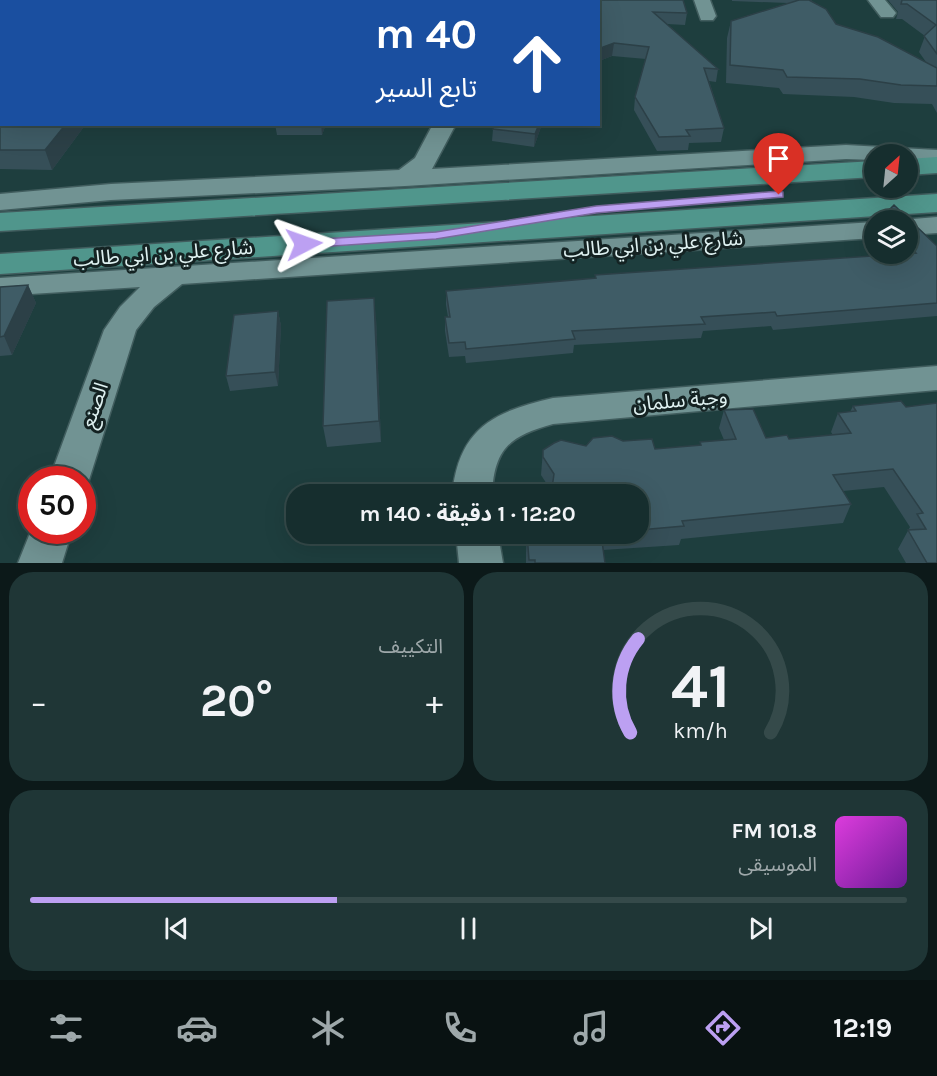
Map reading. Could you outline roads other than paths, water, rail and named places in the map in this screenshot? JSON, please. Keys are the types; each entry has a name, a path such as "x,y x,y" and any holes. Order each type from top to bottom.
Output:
{"main road":[{"path":"918,166 937,165"},
{"name":"شارع علي بن ابي طالب","path":"0,222 414,188 864,169"},
{"path":"918,185 937,184"},
{"path":"0,240 313,219 373,209 414,188"},
{"path":"436,236 550,216 636,205 864,190"},
{"name":"شارع علي بن ابي طالب","path":"0,264 937,203"},
{"path":"181,276 244,260 282,246"},
{"path":"0,276 45,284"}],"street":[{"path":"440,135 449,161 474,174"},
{"path":"414,188 440,135"},
{"name":"شارع علي بن ابي طالب","path":"0,202 111,192 414,188 474,174 864,153"},
{"name":"شارع علي بن ابي طالب","path":"918,155 937,157"},
{"path":"918,226 937,225"},
{"name":"شارع علي بن ابي طالب","path":"0,287 864,231"},
{"name":"الصنع","path":"74,466 120,330 143,300 181,276"},
{"name":"الصنع","path":"99,282 111,290 118,300 120,330"},
{"name":"وجبة سلمان","path":"472,484 472,473 482,449 500,430 525,418 553,411 937,378"},
{"path":"40,563 47,544"},
{"path":"478,544 481,563"}]}
